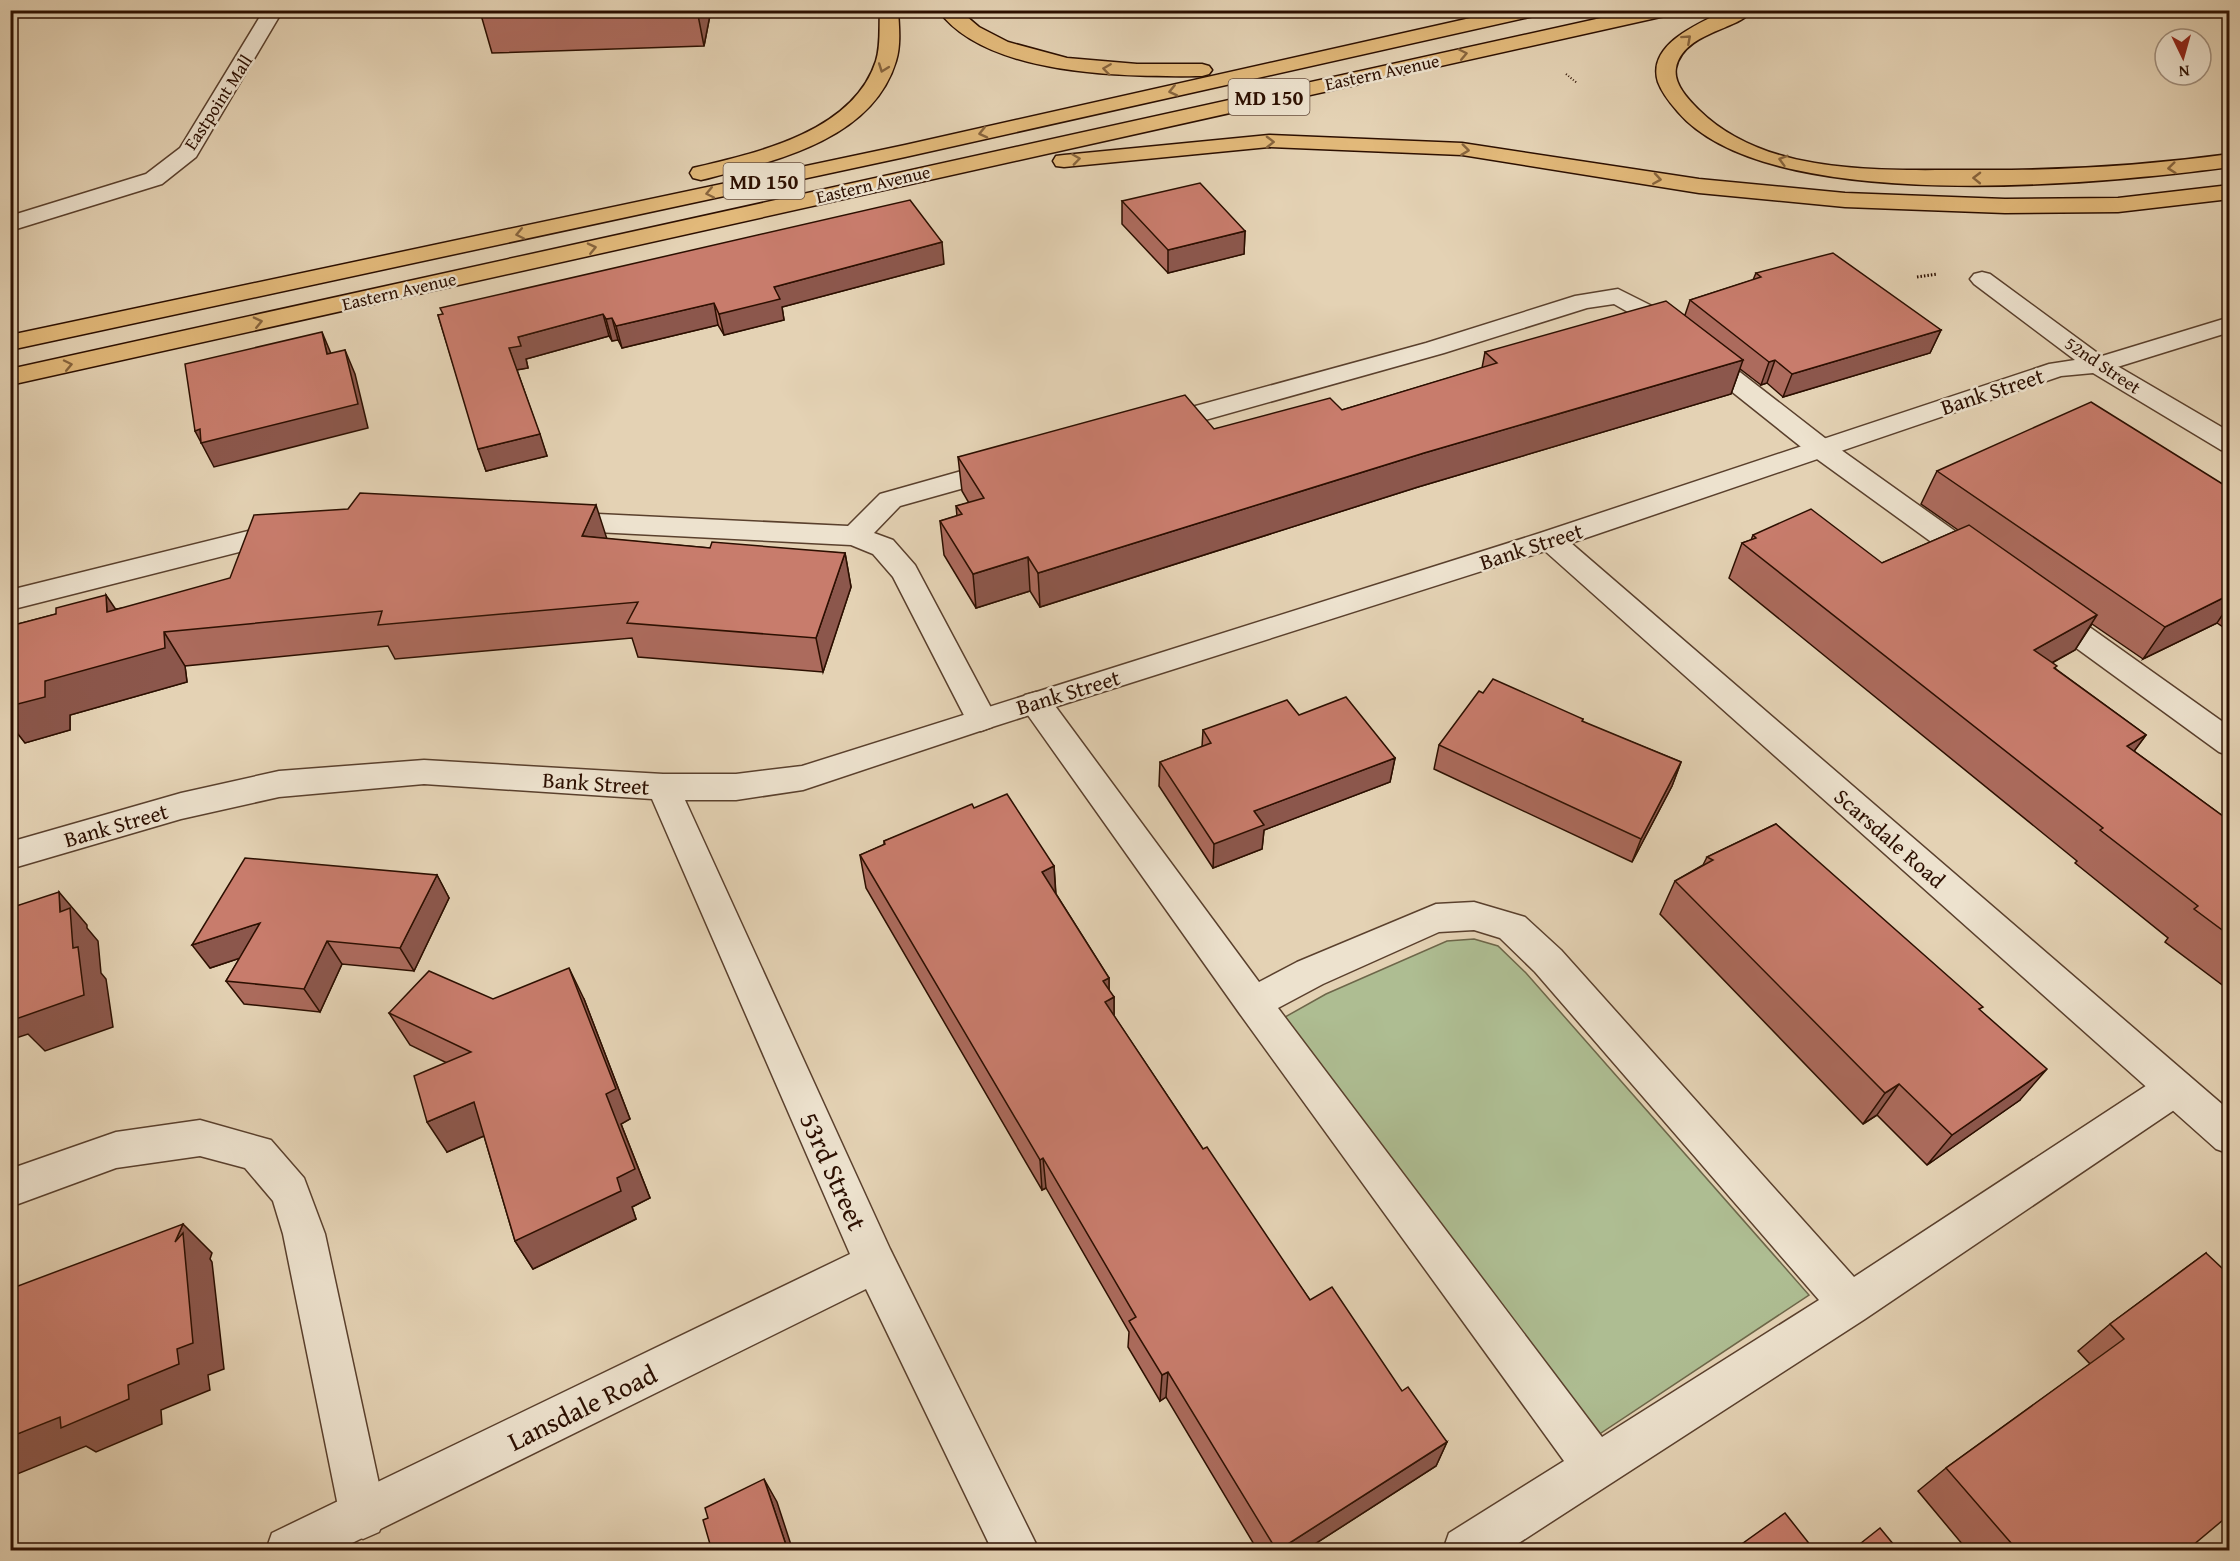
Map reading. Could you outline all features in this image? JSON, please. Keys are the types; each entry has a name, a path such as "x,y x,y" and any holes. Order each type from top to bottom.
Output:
{"main road":[{"path":"385,263 464,230 741,163 795,144 849,116 870,96 887,60 889,10"},
{"path":"947,10 973,32 1024,54 1123,71 1204,70 1525,12"},
{"name":"Eastern Avenue","path":"10,377 873,183 1665,10"},
{"path":"1744,10 1695,32 1675,50 1667,66 1667,82 1695,120 1734,144 1788,162 1844,172 1905,177 2048,178 2173,169 2229,160"},
{"name":"Eastern Avenue","path":"10,344 1525,12"},
{"path":"873,183 956,183 1075,158 1269,141 1462,149 1699,186 1845,200 2005,206 2118,205 2229,192"}],"street":[{"name":"Eastpoint Mall","path":"10,224 154,178 188,152 274,10"},
{"name":"52nd Street","path":"1982,279 2098,365 2229,444"},
{"path":"1128,434 1435,348 1584,301 1618,296 1669,328 1820,448 2000,578"},
{"name":"Bank Street","path":"10,856 182,806 279,784 424,772 663,787 736,787 803,778 981,719 1550,540 2058,369 2098,365 2229,324"},
{"path":"855,536 890,500 1026,462"},
{"path":"526,520 855,536 883,547 905,572 981,719"},
{"path":"10,600 311,524"},
{"name":"Scarsdale Road","path":"1550,540 2229,1136"},
{"path":"2028,598 2229,744"},
{"path":"1035,703 1252,1003 1596,1466"},
{"name":"53rd Street","path":"663,787 875,1263 1016,1551"},
{"path":"1252,1003 1310,973 1436,918 1474,915 1512,927 1548,961 1850,1304"},
{"path":"1466,1551 1850,1304 2175,1088"},
{"path":"10,1188 116,1150 200,1138 257,1153 290,1191 304,1234 363,1516"},
{"name":"Lansdale Road","path":"289,1551 875,1263"}],"green space":[{"path":"1474,939 1498,946 1526,973 1809,1295 1598,1435 1278,1021 1326,994 1447,941"}],"building":[{"path":"482,10 597,10 481,15"},
{"path":"1200,183 1245,231 1168,250 1122,201"},
{"path":"910,200 942,242 774,287 780,299 719,314 714,303 616,326 612,318 606,319 603,314 518,337 521,346 509,348 540,434 478,449 438,315 443,314 440,308"},
{"path":"1833,253 1941,330 1792,374 1775,360 1769,362 1690,300 1761,277 1756,273"},
{"path":"1666,301 1743,360 1424,453 1038,573 1028,557 973,574 940,521 962,514 956,506 984,498 958,457 1185,395 1214,429 1330,398 1342,410 1497,363 1485,352"},
{"path":"322,332 327,354 345,350 358,404 201,443 200,429 195,431 185,364"},
{"path":"2091,402 2229,488 2229,595 2165,627 1937,471"},
{"path":"360,493 596,505 582,536 710,548 712,542 845,553 816,638 627,623 638,602 378,625 382,611 164,632 165,648 45,681 45,697 10,706 10,626 56,614 56,608 106,595 107,612 230,578 254,515 348,509"},
{"path":"1811,509 1882,563 1969,525 2097,615 2034,650 2057,666 2054,668 2146,735 2127,746 2227,819 2229,817 2229,935 2194,909 2198,906 2100,830 2103,828 1742,543 1756,538 1753,535"},
{"path":"1493,679 1583,719 1582,721 1681,762 1641,839 1439,745 1479,691 1483,693"},
{"path":"1346,697 1395,758 1254,811 1264,825 1214,844 1160,762 1211,743 1203,730 1287,700 1299,715"},
{"path":"1007,794 1054,866 1042,872 1109,978 1103,981 1114,997 1105,1002 1203,1149 1207,1147 1310,1300 1332,1287 1402,1391 1408,1387 1447,1442 1277,1551 1168,1372 1162,1375 1129,1321 1136,1317 1043,1158 1040,1160 860,855 885,844 884,841 972,804 974,808"},
{"path":"1776,824 1983,1007 1979,1009 2047,1069 1952,1135 1899,1084 1885,1093 1675,881 1713,860 1707,857"},
{"path":"245,858 437,875 400,948 327,941 304,989 226,981 260,923 192,945"},
{"path":"59,892 60,912 70,908 73,948 78,947 84,995 13,1020 12,997 10,998 10,908"},
{"path":"569,968 616,1089 606,1094 635,1169 617,1178 621,1191 515,1241 474,1102 427,1122 414,1076 471,1052 389,1013 429,971 493,999"},
{"path":"183,1224 175,1242 183,1233 193,1343 177,1349 179,1364 128,1385 129,1399 61,1428 60,1417 10,1437 10,1289"},
{"path":"2206,1253 2222,1268 2229,1264 2229,1515 2186,1551 2018,1551 1946,1468 2124,1339 2110,1324"},
{"path":"764,1479 788,1551 712,1551 703,1520 708,1518 705,1508"},
{"path":"1785,1513 1815,1551 1732,1551"},
{"path":"1880,1528 1899,1551 1851,1551"}]}
